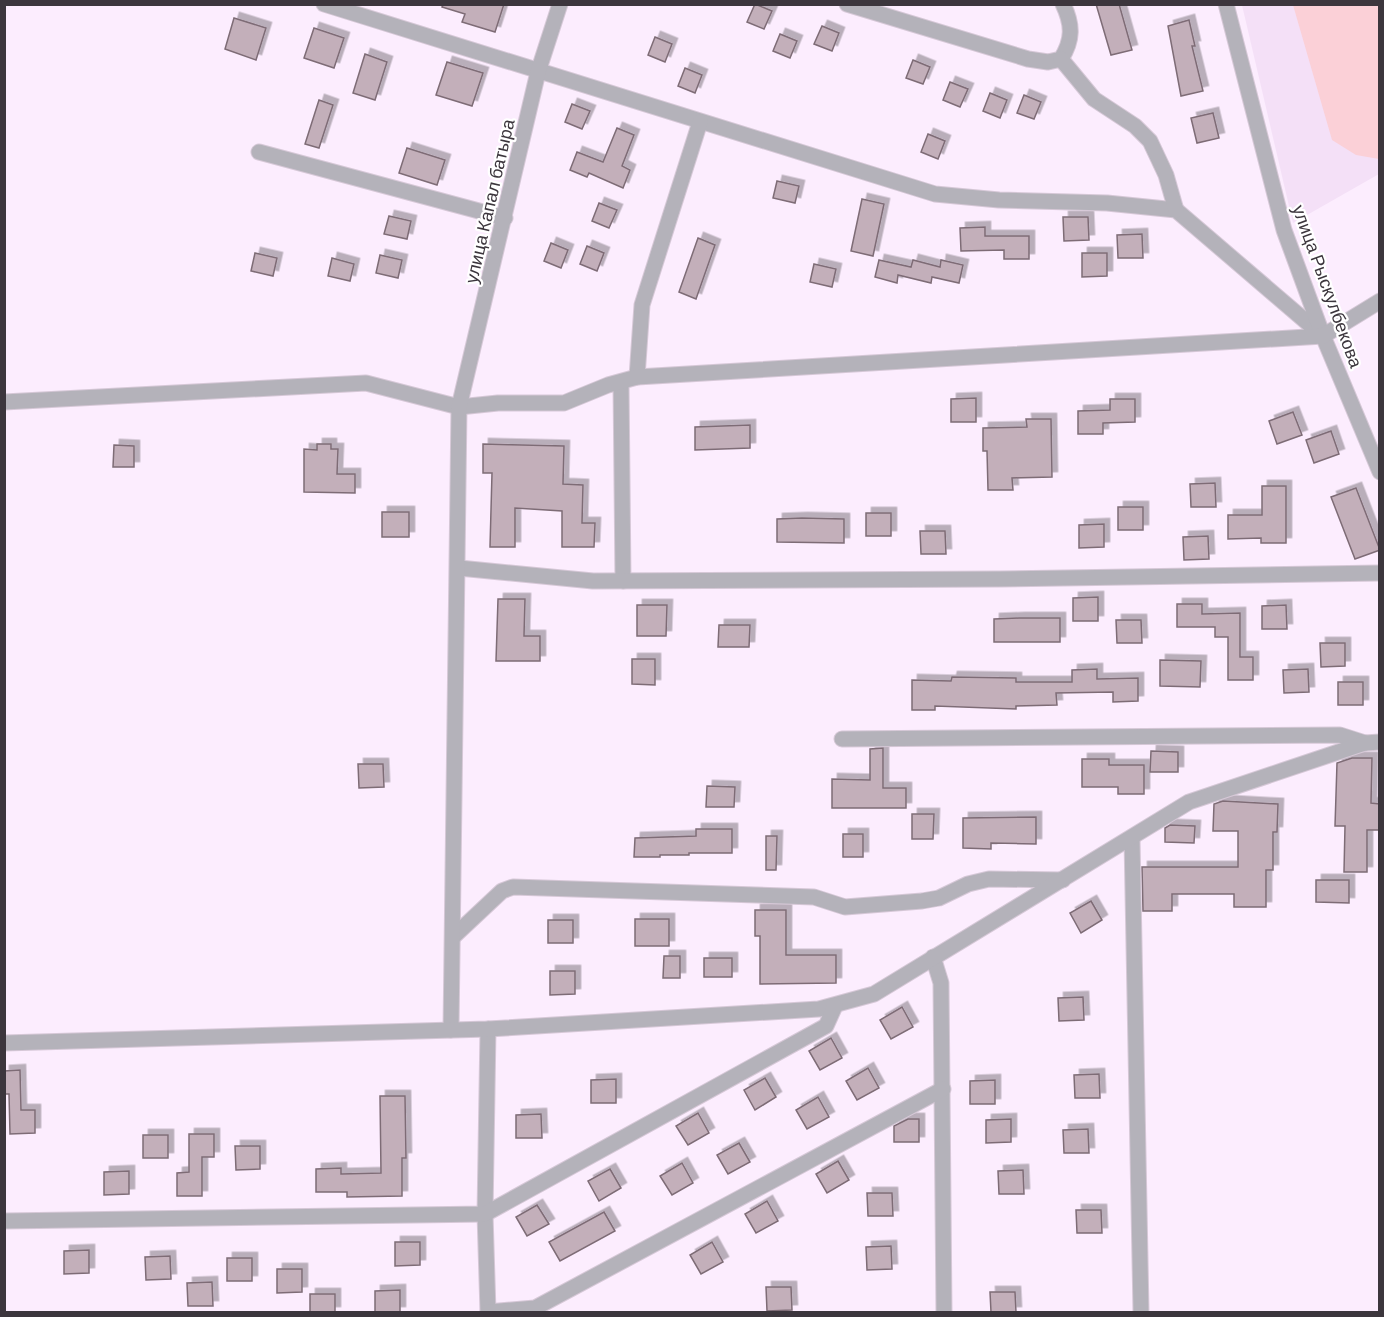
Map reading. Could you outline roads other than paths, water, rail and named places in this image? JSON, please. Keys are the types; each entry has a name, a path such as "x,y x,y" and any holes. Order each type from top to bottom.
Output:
{"street":[{"path":"324,4 935,194 999,201 1107,203 1176,210"},
{"name":"улица Капал батыра","path":"451,1030 459,568 459,407 538,72 560,4"},
{"path":"847,4 1028,59 1048,62 1062,59"},
{"path":"1062,59 1071,40 1071,31 1063,4"},
{"name":"улица Рыскулбекова","path":"1226,4 1284,230 1323,336 1380,472"},
{"path":"1062,59 1080,86 1094,99 1135,126 1150,141 1166,175 1176,210 1323,336"},
{"path":"637,377 642,304 700,122"},
{"path":"259,152 505,218"},
{"path":"4,402 366,383 459,407 498,403 564,403 608,385 637,377 1323,336 1380,301"},
{"path":"621,383 623,581"},
{"path":"459,568 593,581 1000,579 1380,573"},
{"path":"842,739 1340,735 1372,742"},
{"path":"4,1043 488,1029 819,1009 836,1006 874,994 1132,839 1189,802 1372,742"},
{"path":"1132,839 1141,1312"},
{"path":"454,936 502,891 513,887 814,897 845,907 939,898 968,884 989,879 1063,880"},
{"path":"933,957 941,983 944,1312"},
{"path":"4,1221 485,1214 826,1026 836,1006"},
{"path":"488,1029 485,1214 488,1312 535,1308 943,1089"}]}
